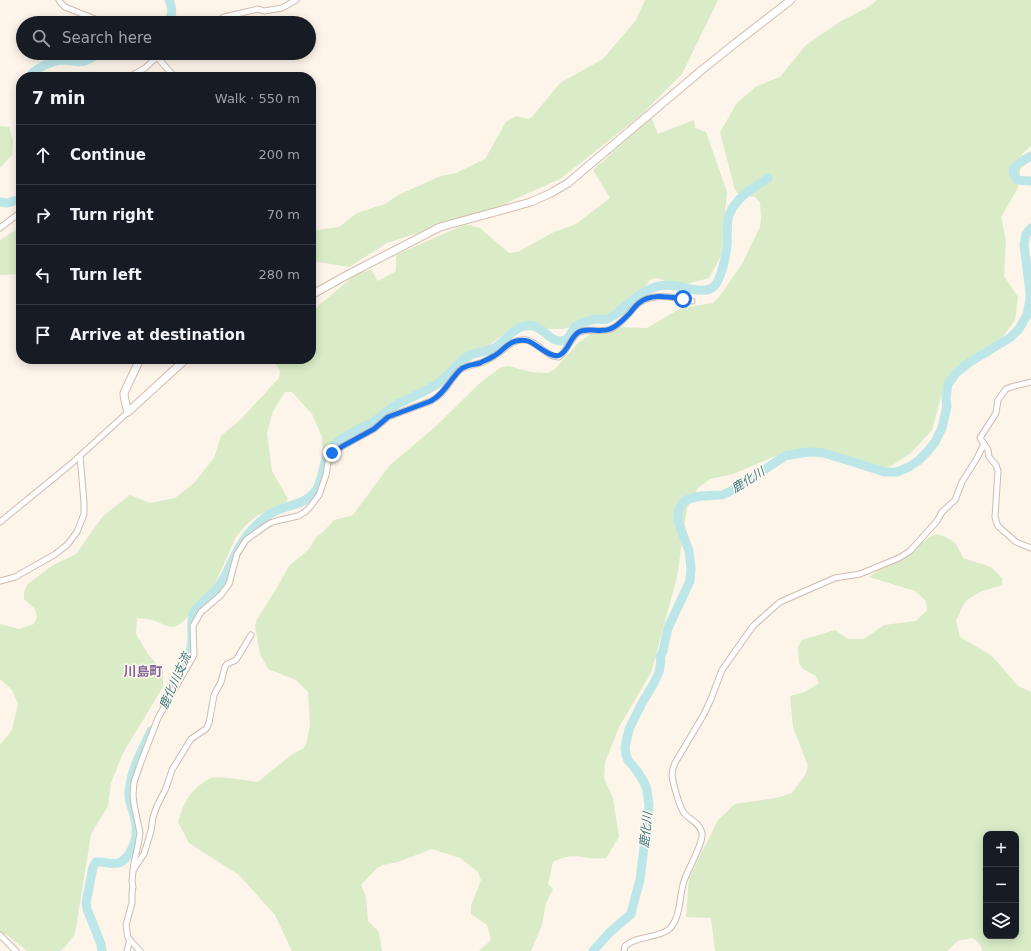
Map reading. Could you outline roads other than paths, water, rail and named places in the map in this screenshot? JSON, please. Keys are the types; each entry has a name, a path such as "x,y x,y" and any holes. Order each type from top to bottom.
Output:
{"street":[{"path":"59,0 65,7 88,16"},
{"path":"228,16 258,9 264,11 282,8 296,0"},
{"path":"316,292 440,227 531,202 559,188 574,178 715,59 791,0"},
{"path":"138,72 145,68 152,60"},
{"path":"160,60 170,72"},
{"path":"0,228 16,216"},
{"path":"140,951 139,948 127,936 126,925 132,903 133,870 140,832 134,804 134,782 140,762 158,718 194,655 194,623 201,612 221,595 229,584 237,554 246,540 276,521 298,516 305,512 310,508 319,495 326,474 329,456 332,453 374,429 388,417 431,401 444,391 459,370 464,367 482,362 495,356 510,343 516,341 526,340 532,342 553,356 559,357 580,332 587,330 600,331 610,329 621,322 639,303 646,299 665,297 692,301"},
{"path":"128,412 125,404 124,392 138,364"},
{"path":"0,522 80,456 181,364"},
{"path":"1031,382 1006,389 998,400 996,413 980,436 988,450 989,457 996,465 998,471 995,517 997,524 1016,542 1031,548"},
{"path":"624,951 625,946 629,942 668,930 674,922 679,910 682,885 703,837 699,825 684,812 680,805 672,774 672,768 704,714 722,670 753,626 780,602 835,578 860,574 900,558 910,551 937,521 942,512 954,500 962,482 978,458 984,444"},
{"path":"0,581 14,577 54,555 70,542 77,532 84,514 80,456"},
{"path":"133,870 144,854 155,812 172,770 191,739 206,729 209,723 214,695 225,667 227,664 236,660 251,635"},
{"path":"0,934 16,951"},
{"path":"127,951 130,940"}],"waterway":[{"path":"169,0 172,12 170,16"},
{"path":"34,72 49,63 62,60"},
{"path":"62,60 78,62 87,60"},
{"name":"鹿化川","path":"1031,156 1018,164 1013,171 1018,180 1031,181"},
{"name":"鹿化川支流","path":"164,705 190,652 194,612 219,586 242,543 254,527 275,511 299,503 314,493 320,482 329,452 336,443 374,421 390,409 435,386 465,358 496,347 520,327 537,327 555,340 565,340 576,326 592,320 610,318 641,294 655,287 670,285 700,290 712,288 718,281 724,263 727,246 729,215 731,211 743,196 768,178"},
{"path":"0,202 7,203 16,200"},
{"name":"鹿化川","path":"593,951 609,933 631,914 640,880 649,805 647,790 644,782 628,760 625,747 629,729 659,672 661,661 660,657 663,651 668,628 690,581 691,568 689,551 678,521 678,512 680,507 684,501 692,498 722,495 733,490 785,456 812,452 824,453 885,472 897,472 918,461 935,442 942,428 947,406 946,398 948,384 956,373 970,362 1011,337 1019,329 1027,315 1030,292 1024,245 1026,234 1031,228"},
{"name":"鹿化川支流","path":"102,951 101,944 86,903 93,867 96,862 112,864 121,862 126,858 134,845 136,825 129,798 130,783 137,760 151,731"}],"district":[{"name":"川島町","path":"143,671"}]}
